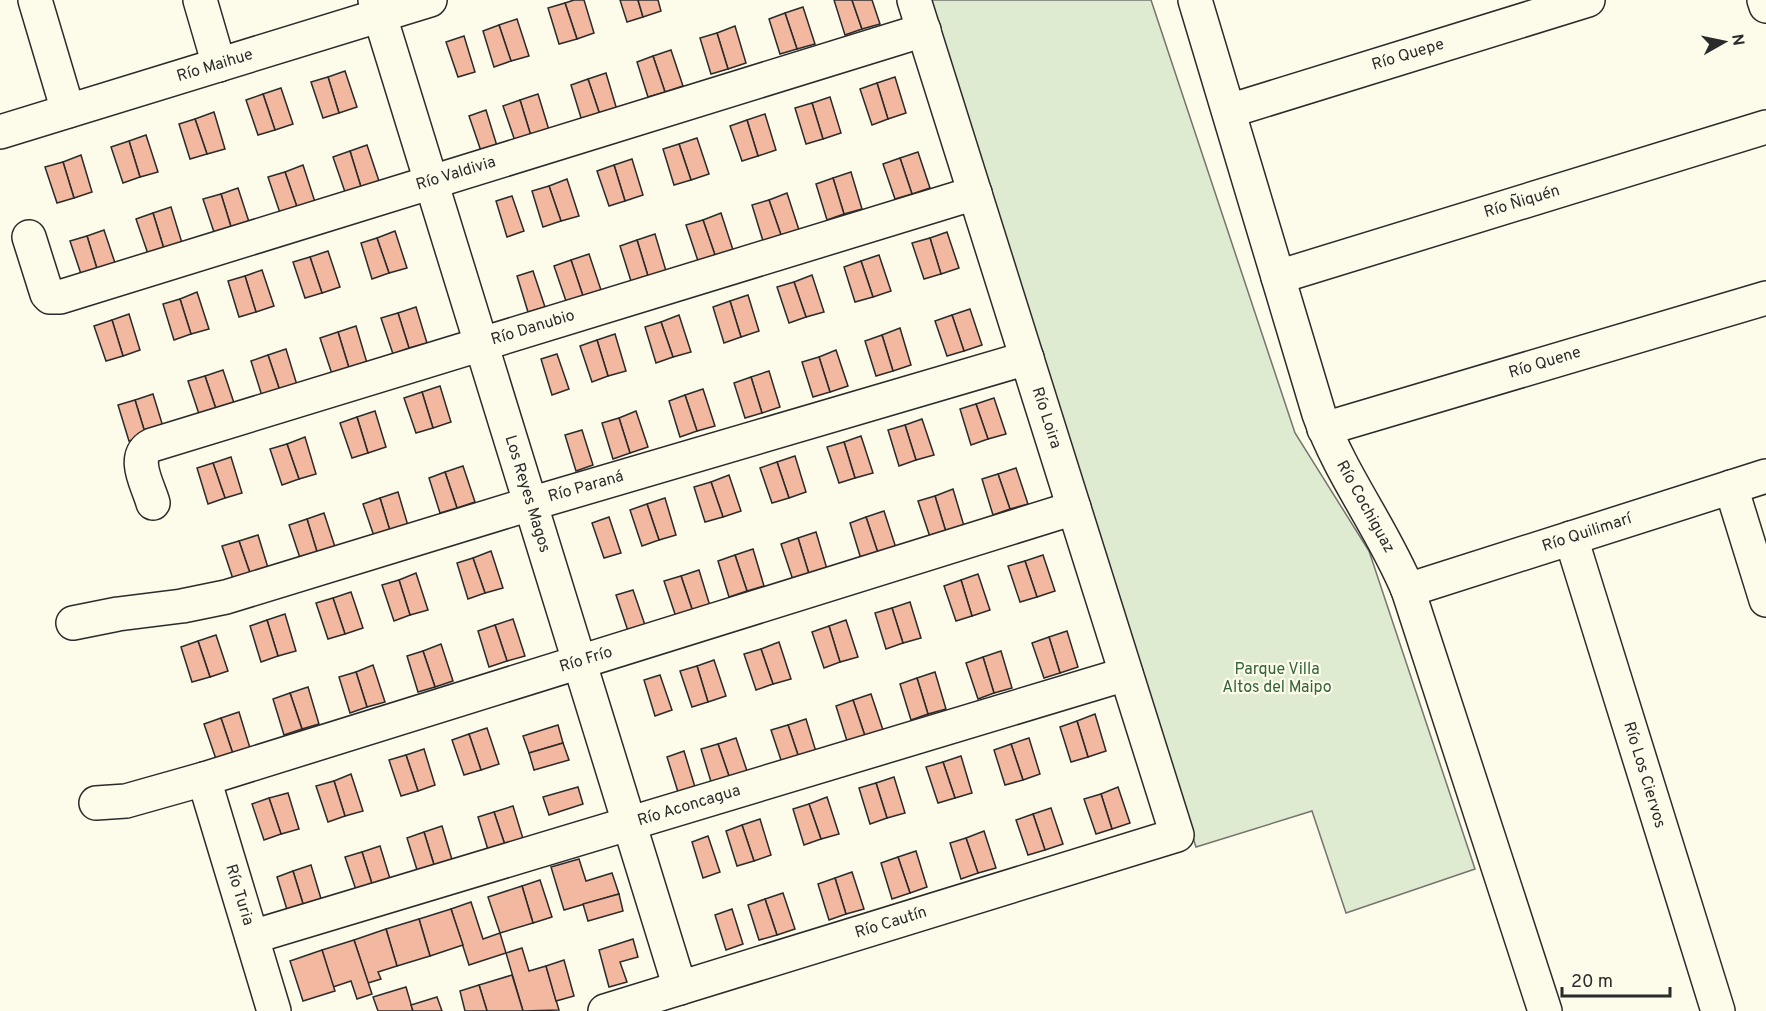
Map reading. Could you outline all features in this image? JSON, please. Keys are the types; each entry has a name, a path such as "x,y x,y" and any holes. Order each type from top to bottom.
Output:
{"street":[{"path":"35,0 68,111"},
{"path":"200,0 219,64"},
{"name":"Río Maihue","path":"0,132 219,64 378,8 430,0"},
{"name":"Río Cochiguaz","path":"1195,0 1324,429 1396,561 1408,590 1545,1011"},
{"name":"Río Quepe","path":"1229,111 1588,0"},
{"path":"1764,0 1766,6"},
{"name":"Los Reyes Magos","path":"378,8 680,988"},
{"name":"Río Valdivia","path":"28,237 45,290 50,297 55,298 431,182 919,15"},
{"name":"Río Loira","path":"919,15 1178,835"},
{"name":"Río Ñiquén","path":"1278,277 1766,127"},
{"name":"Río Danubio","path":"153,503 141,461 146,448 975,193"},
{"name":"Río Quene","path":"1324,429 1766,298"},
{"name":"Río Paraná","path":"73,623 226,597 530,504 1027,358"},
{"name":"Río Quilimarí","path":"1408,590 1766,476"},
{"path":"1731,487 1766,600"},
{"name":"Río Frío","path":"96,802 126,801 204,779 1074,508"},
{"name":"Río Los Ciervos","path":"1571,538 1718,1011"},
{"name":"Río Aconcagua","path":"252,937 1126,674"},
{"name":"Río Turia","path":"204,779 274,1011"},
{"name":"Río Cautín","path":"605,1011 1178,835"}],"green space":[{"name":"Parque Villa Altos del Maipo","path":"926,0 1151,0 1295,433 1369,551 1475,869 1346,913 1312,811 1196,847"}],"building":[{"path":"584,0 594,33 577,39 565,3"},
{"path":"620,0 638,0 643,17 627,22"},
{"path":"638,0 658,0 661,11 643,17"},
{"path":"834,0 852,0 862,29 845,35"},
{"path":"852,0 872,0 880,24 862,29"},
{"path":"565,3 577,39 559,44 548,8"},
{"path":"803,7 815,44 797,49 785,13"},
{"path":"785,13 797,49 780,54 769,19"},
{"path":"517,19 529,56 511,61 499,25"},
{"path":"499,25 511,61 494,67 483,31"},
{"path":"735,26 746,63 728,69 717,33"},
{"path":"717,33 728,69 711,74 700,38"},
{"path":"464,36 475,72 458,77 446,42"},
{"path":"671,50 683,86 665,92 653,56"},
{"path":"653,56 665,92 648,97 637,62"},
{"path":"345,71 357,107 339,113 328,77"},
{"path":"606,73 617,110 600,115 588,79"},
{"path":"328,77 339,113 323,118 311,82"},
{"path":"895,77 906,113 888,119 877,83"},
{"path":"588,79 600,115 582,121 571,85"},
{"path":"877,83 888,119 872,125 860,89"},
{"path":"281,88 293,124 275,130 263,94"},
{"path":"263,94 275,130 258,135 246,100"},
{"path":"538,94 549,130 531,136 520,100"},
{"path":"830,97 841,133 823,139 812,103"},
{"path":"520,100 531,136 515,141 503,106"},
{"path":"812,103 823,139 806,144 795,108"},
{"path":"486,110 497,146 481,151 469,116"},
{"path":"214,112 225,149 207,154 195,119"},
{"path":"765,114 776,150 758,156 747,120"},
{"path":"195,119 207,154 190,159 179,124"},
{"path":"747,120 758,156 742,161 730,126"},
{"path":"146,135 158,172 140,177 129,141"},
{"path":"697,138 709,174 691,180 679,144"},
{"path":"129,141 140,177 123,183 111,147"},
{"path":"679,144 691,180 674,185 663,149"},
{"path":"367,145 379,181 361,187 350,151"},
{"path":"350,151 361,187 345,192 333,157"},
{"path":"918,152 930,188 912,194 900,158"},
{"path":"81,155 92,192 74,198 63,162"},
{"path":"900,158 912,194 895,199 883,164"},
{"path":"632,159 643,195 625,201 614,165"},
{"path":"63,162 74,198 57,203 45,167"},
{"path":"303,165 315,202 297,207 285,172"},
{"path":"614,165 625,201 609,206 597,171"},
{"path":"285,172 297,207 280,213 268,177"},
{"path":"851,172 862,209 844,214 833,178"},
{"path":"833,178 844,214 827,220 816,184"},
{"path":"567,179 579,216 561,221 549,186"},
{"path":"549,186 561,221 543,227 532,191"},
{"path":"238,188 250,225 232,230 221,194"},
{"path":"787,193 799,230 781,235 769,200"},
{"path":"221,194 232,230 215,235 203,199"},
{"path":"512,196 524,231 507,237 496,201"},
{"path":"769,200 781,235 763,241 752,205"},
{"path":"171,207 182,243 164,249 153,213"},
{"path":"153,213 164,249 148,254 136,219"},
{"path":"721,213 733,250 715,255 703,220"},
{"path":"703,220 715,255 698,261 686,225"},
{"path":"104,230 116,266 98,272 87,236"},
{"path":"395,231 407,268 389,273 377,238"},
{"path":"947,232 959,268 941,274 930,238"},
{"path":"655,234 666,271 648,276 637,240"},
{"path":"87,236 98,272 82,277 70,241"},
{"path":"377,238 389,273 372,279 361,243"},
{"path":"930,238 941,274 924,279 912,243"},
{"path":"637,240 648,276 631,281 620,246"},
{"path":"328,251 340,287 322,293 310,257"},
{"path":"589,254 601,290 583,296 571,260"},
{"path":"879,255 891,291 873,297 861,261"},
{"path":"310,257 322,293 305,298 293,262"},
{"path":"571,260 583,296 566,301 554,266"},
{"path":"861,261 873,297 855,302 844,267"},
{"path":"262,270 274,306 256,312 245,276"},
{"path":"533,271 545,307 528,312 517,276"},
{"path":"812,275 824,312 806,317 794,282"},
{"path":"245,276 256,312 239,317 228,281"},
{"path":"794,282 806,317 789,323 777,287"},
{"path":"197,292 209,329 191,334 180,299"},
{"path":"748,295 759,331 741,337 730,301"},
{"path":"180,299 191,334 174,340 163,304"},
{"path":"730,301 741,337 724,343 713,307"},
{"path":"416,307 427,343 409,348 398,313"},
{"path":"970,309 982,345 964,351 952,315"},
{"path":"398,313 409,348 393,354 381,318"},
{"path":"129,314 140,350 123,356 112,320"},
{"path":"679,315 691,352 673,357 661,322"},
{"path":"952,315 964,351 947,356 935,321"},
{"path":"112,320 123,356 106,361 94,326"},
{"path":"661,322 673,357 656,363 645,327"},
{"path":"356,326 367,363 349,368 338,332"},
{"path":"900,328 911,365 893,371 882,335"},
{"path":"338,332 349,368 332,374 320,338"},
{"path":"615,334 626,371 608,376 597,340"},
{"path":"882,335 893,371 876,376 865,341"},
{"path":"597,340 608,376 592,382 580,346"},
{"path":"286,349 297,385 280,391 268,355"},
{"path":"836,350 848,386 830,392 819,357"},
{"path":"557,354 569,389 552,395 541,359"},
{"path":"268,355 280,391 262,396 251,361"},
{"path":"819,357 830,392 813,397 802,362"},
{"path":"223,370 235,406 217,412 205,376"},
{"path":"769,371 780,407 762,413 751,377"},
{"path":"205,376 217,412 200,417 188,381"},
{"path":"751,377 762,413 745,418 734,383"},
{"path":"440,386 451,422 433,428 422,392"},
{"path":"703,389 715,426 697,431 685,395"},
{"path":"422,392 433,428 416,433 404,398"},
{"path":"153,394 164,430 146,436 135,400"},
{"path":"685,395 697,431 680,437 669,401"},
{"path":"994,398 1006,434 988,439 976,404"},
{"path":"135,400 146,436 129,441 118,405"},
{"path":"976,404 988,439 971,445 960,409"},
{"path":"375,411 386,447 368,453 357,417"},
{"path":"636,411 648,447 630,453 619,418"},
{"path":"357,417 368,453 352,458 340,423"},
{"path":"619,418 630,453 613,459 602,423"},
{"path":"922,419 934,455 916,460 905,425"},
{"path":"905,425 916,460 899,466 888,430"},
{"path":"582,430 593,465 576,471 565,435"},
{"path":"861,436 873,473 855,478 844,442"},
{"path":"305,437 316,474 299,479 287,444"},
{"path":"844,442 855,478 839,483 827,447"},
{"path":"287,444 299,479 282,485 270,449"},
{"path":"795,456 806,492 789,498 777,462"},
{"path":"231,457 242,493 225,498 213,463"},
{"path":"777,462 789,498 772,503 760,468"},
{"path":"213,463 225,498 208,504 197,468"},
{"path":"463,466 475,502 457,508 445,472"},
{"path":"1016,468 1028,504 1010,509 998,474"},
{"path":"445,472 457,508 440,513 429,478"},
{"path":"998,474 1010,509 993,515 982,479"},
{"path":"729,475 741,511 723,517 711,482"},
{"path":"711,482 723,517 705,522 694,487"},
{"path":"953,489 964,526 946,532 935,496"},
{"path":"398,492 409,529 391,534 380,498"},
{"path":"935,496 946,532 930,537 918,501"},
{"path":"380,498 391,534 375,539 363,504"},
{"path":"665,498 676,535 659,540 647,504"},
{"path":"647,504 659,540 642,546 630,510"},
{"path":"884,511 896,548 878,553 866,517"},
{"path":"324,513 336,550 318,555 307,519"},
{"path":"609,517 621,553 604,558 592,523"},
{"path":"866,517 878,553 861,559 850,523"},
{"path":"307,519 318,555 301,561 289,525"},
{"path":"816,532 827,569 809,574 798,538"},
{"path":"258,535 269,571 251,576 239,541"},
{"path":"798,538 809,574 793,580 781,544"},
{"path":"239,541 251,576 234,582 222,546"},
{"path":"753,549 764,586 747,591 735,555"},
{"path":"491,551 503,588 485,593 473,558"},
{"path":"735,555 747,591 729,597 718,561"},
{"path":"1043,555 1055,591 1037,597 1025,561"},
{"path":"473,558 485,593 468,599 457,563"},
{"path":"1025,561 1037,597 1020,602 1008,566"},
{"path":"699,570 710,606 693,612 681,576"},
{"path":"416,573 428,610 410,615 399,580"},
{"path":"978,574 990,610 972,616 961,580"},
{"path":"681,576 693,612 676,617 664,581"},
{"path":"399,580 410,615 394,621 382,585"},
{"path":"961,580 972,616 956,621 944,586"},
{"path":"633,590 645,625 628,631 616,595"},
{"path":"351,592 363,628 345,634 333,598"},
{"path":"333,598 345,634 328,639 316,603"},
{"path":"910,602 921,638 903,643 892,608"},
{"path":"892,608 903,643 886,649 875,613"},
{"path":"285,614 296,651 278,656 267,620"},
{"path":"513,619 525,656 507,661 495,625"},
{"path":"267,620 278,656 261,662 250,626"},
{"path":"846,620 858,657 840,662 829,626"},
{"path":"495,625 507,661 489,667 478,631"},
{"path":"829,626 840,662 824,668 812,632"},
{"path":"1067,631 1078,667 1060,673 1049,637"},
{"path":"216,635 228,671 210,677 198,641"},
{"path":"1049,637 1060,673 1044,678 1032,643"},
{"path":"198,641 210,677 192,682 181,647"},
{"path":"779,642 791,679 773,684 761,649"},
{"path":"441,644 453,681 435,687 423,651"},
{"path":"761,649 773,684 756,690 744,654"},
{"path":"423,651 435,687 418,692 407,656"},
{"path":"1001,651 1012,688 994,693 983,657"},
{"path":"983,657 994,693 978,699 966,663"},
{"path":"714,660 726,696 708,702 697,666"},
{"path":"373,665 385,702 367,707 356,672"},
{"path":"697,666 708,702 692,707 680,671"},
{"path":"356,672 367,707 350,713 339,677"},
{"path":"935,672 946,709 928,714 917,678"},
{"path":"660,675 672,710 655,716 644,680"},
{"path":"917,678 928,714 911,720 900,684"},
{"path":"308,687 319,724 302,729 290,693"},
{"path":"290,693 302,729 284,735 273,699"},
{"path":"871,694 883,730 865,736 853,700"},
{"path":"853,700 865,736 847,741 836,706"},
{"path":"239,712 250,748 233,754 221,718"},
{"path":"1095,714 1106,751 1088,757 1077,721"},
{"path":"221,718 233,754 216,759 204,724"},
{"path":"806,719 817,755 800,761 788,725"},
{"path":"1077,721 1088,757 1071,762 1060,727"},
{"path":"558,725 563,743 529,753 523,736"},
{"path":"788,725 800,761 783,766 771,730"},
{"path":"487,728 499,764 481,770 469,734"},
{"path":"469,734 481,770 464,775 452,740"},
{"path":"736,738 748,774 730,779 718,744"},
{"path":"1029,738 1040,774 1023,780 1011,744"},
{"path":"563,743 569,760 534,770 529,753"},
{"path":"718,744 730,779 712,785 701,749"},
{"path":"1011,744 1023,780 1005,785 994,750"},
{"path":"424,749 435,785 418,791 406,755"},
{"path":"684,751 695,787 678,792 667,757"},
{"path":"406,755 418,791 401,796 389,760"},
{"path":"961,756 972,793 955,798 943,762"},
{"path":"943,762 955,798 938,803 926,767"},
{"path":"351,774 363,811 345,816 334,781"},
{"path":"894,777 905,813 887,818 876,783"},
{"path":"334,781 345,816 328,822 316,786"},
{"path":"876,783 887,818 870,824 859,788"},
{"path":"578,787 583,804 549,815 543,797"},
{"path":"1118,787 1130,823 1112,829 1101,794"},
{"path":"288,793 299,829 281,834 269,798"},
{"path":"1101,794 1112,829 1096,834 1084,799"},
{"path":"827,797 839,834 821,839 809,804"},
{"path":"269,798 281,834 264,840 252,804"},
{"path":"809,804 821,839 804,845 793,809"},
{"path":"513,806 524,842 506,848 494,812"},
{"path":"1051,808 1063,844 1045,850 1033,814"},
{"path":"494,812 506,848 489,853 478,817"},
{"path":"1033,814 1045,850 1028,855 1016,820"},
{"path":"760,819 771,855 754,861 742,825"},
{"path":"742,825 754,861 737,866 726,831"},
{"path":"442,826 453,863 435,868 424,832"},
{"path":"984,831 996,868 978,873 966,838"},
{"path":"424,832 435,868 418,873 407,838"},
{"path":"708,836 720,872 703,878 692,842"},
{"path":"966,838 978,873 961,879 950,843"},
{"path":"380,846 391,882 373,887 362,852"},
{"path":"916,851 927,887 910,893 898,857"},
{"path":"362,852 373,887 357,893 345,857"},
{"path":"898,857 910,893 892,899 881,863"},
{"path":"579,859 586,881 612,873 619,894 564,910 551,867"},
{"path":"311,865 322,902 304,907 293,871"},
{"path":"293,871 304,907 288,913 277,877"},
{"path":"852,872 864,909 846,914 835,878"},
{"path":"835,878 846,914 829,920 818,884"},
{"path":"540,880 552,917 533,923 522,886"},
{"path":"522,886 533,923 500,933 488,897"},
{"path":"783,893 795,929 777,935 765,899"},
{"path":"619,894 623,911 588,921 583,904"},
{"path":"765,899 777,935 759,940 748,905"},
{"path":"471,902 483,939 500,933 506,953 469,965 451,909"},
{"path":"451,909 463,945 430,956 419,919"},
{"path":"732,909 743,944 726,950 715,915"},
{"path":"419,919 430,956 397,966 386,929"},
{"path":"386,929 397,966 378,972 381,979 368,983 354,940"},
{"path":"633,939 638,957 620,962 627,982 609,987 599,950"},
{"path":"354,940 372,994 357,999 351,981 333,987 322,950"},
{"path":"522,948 529,971 546,966 559,1010 523,1011 506,953"},
{"path":"322,950 335,991 303,1001 290,961"},
{"path":"564,960 574,996 556,1001 546,966"},
{"path":"512,975 523,1011 487,1011 479,985"},
{"path":"479,985 487,1011 465,1011 460,991"},
{"path":"406,987 413,1011 378,1011 373,997"},
{"path":"437,997 442,1011 413,1011 411,1005"}]}
